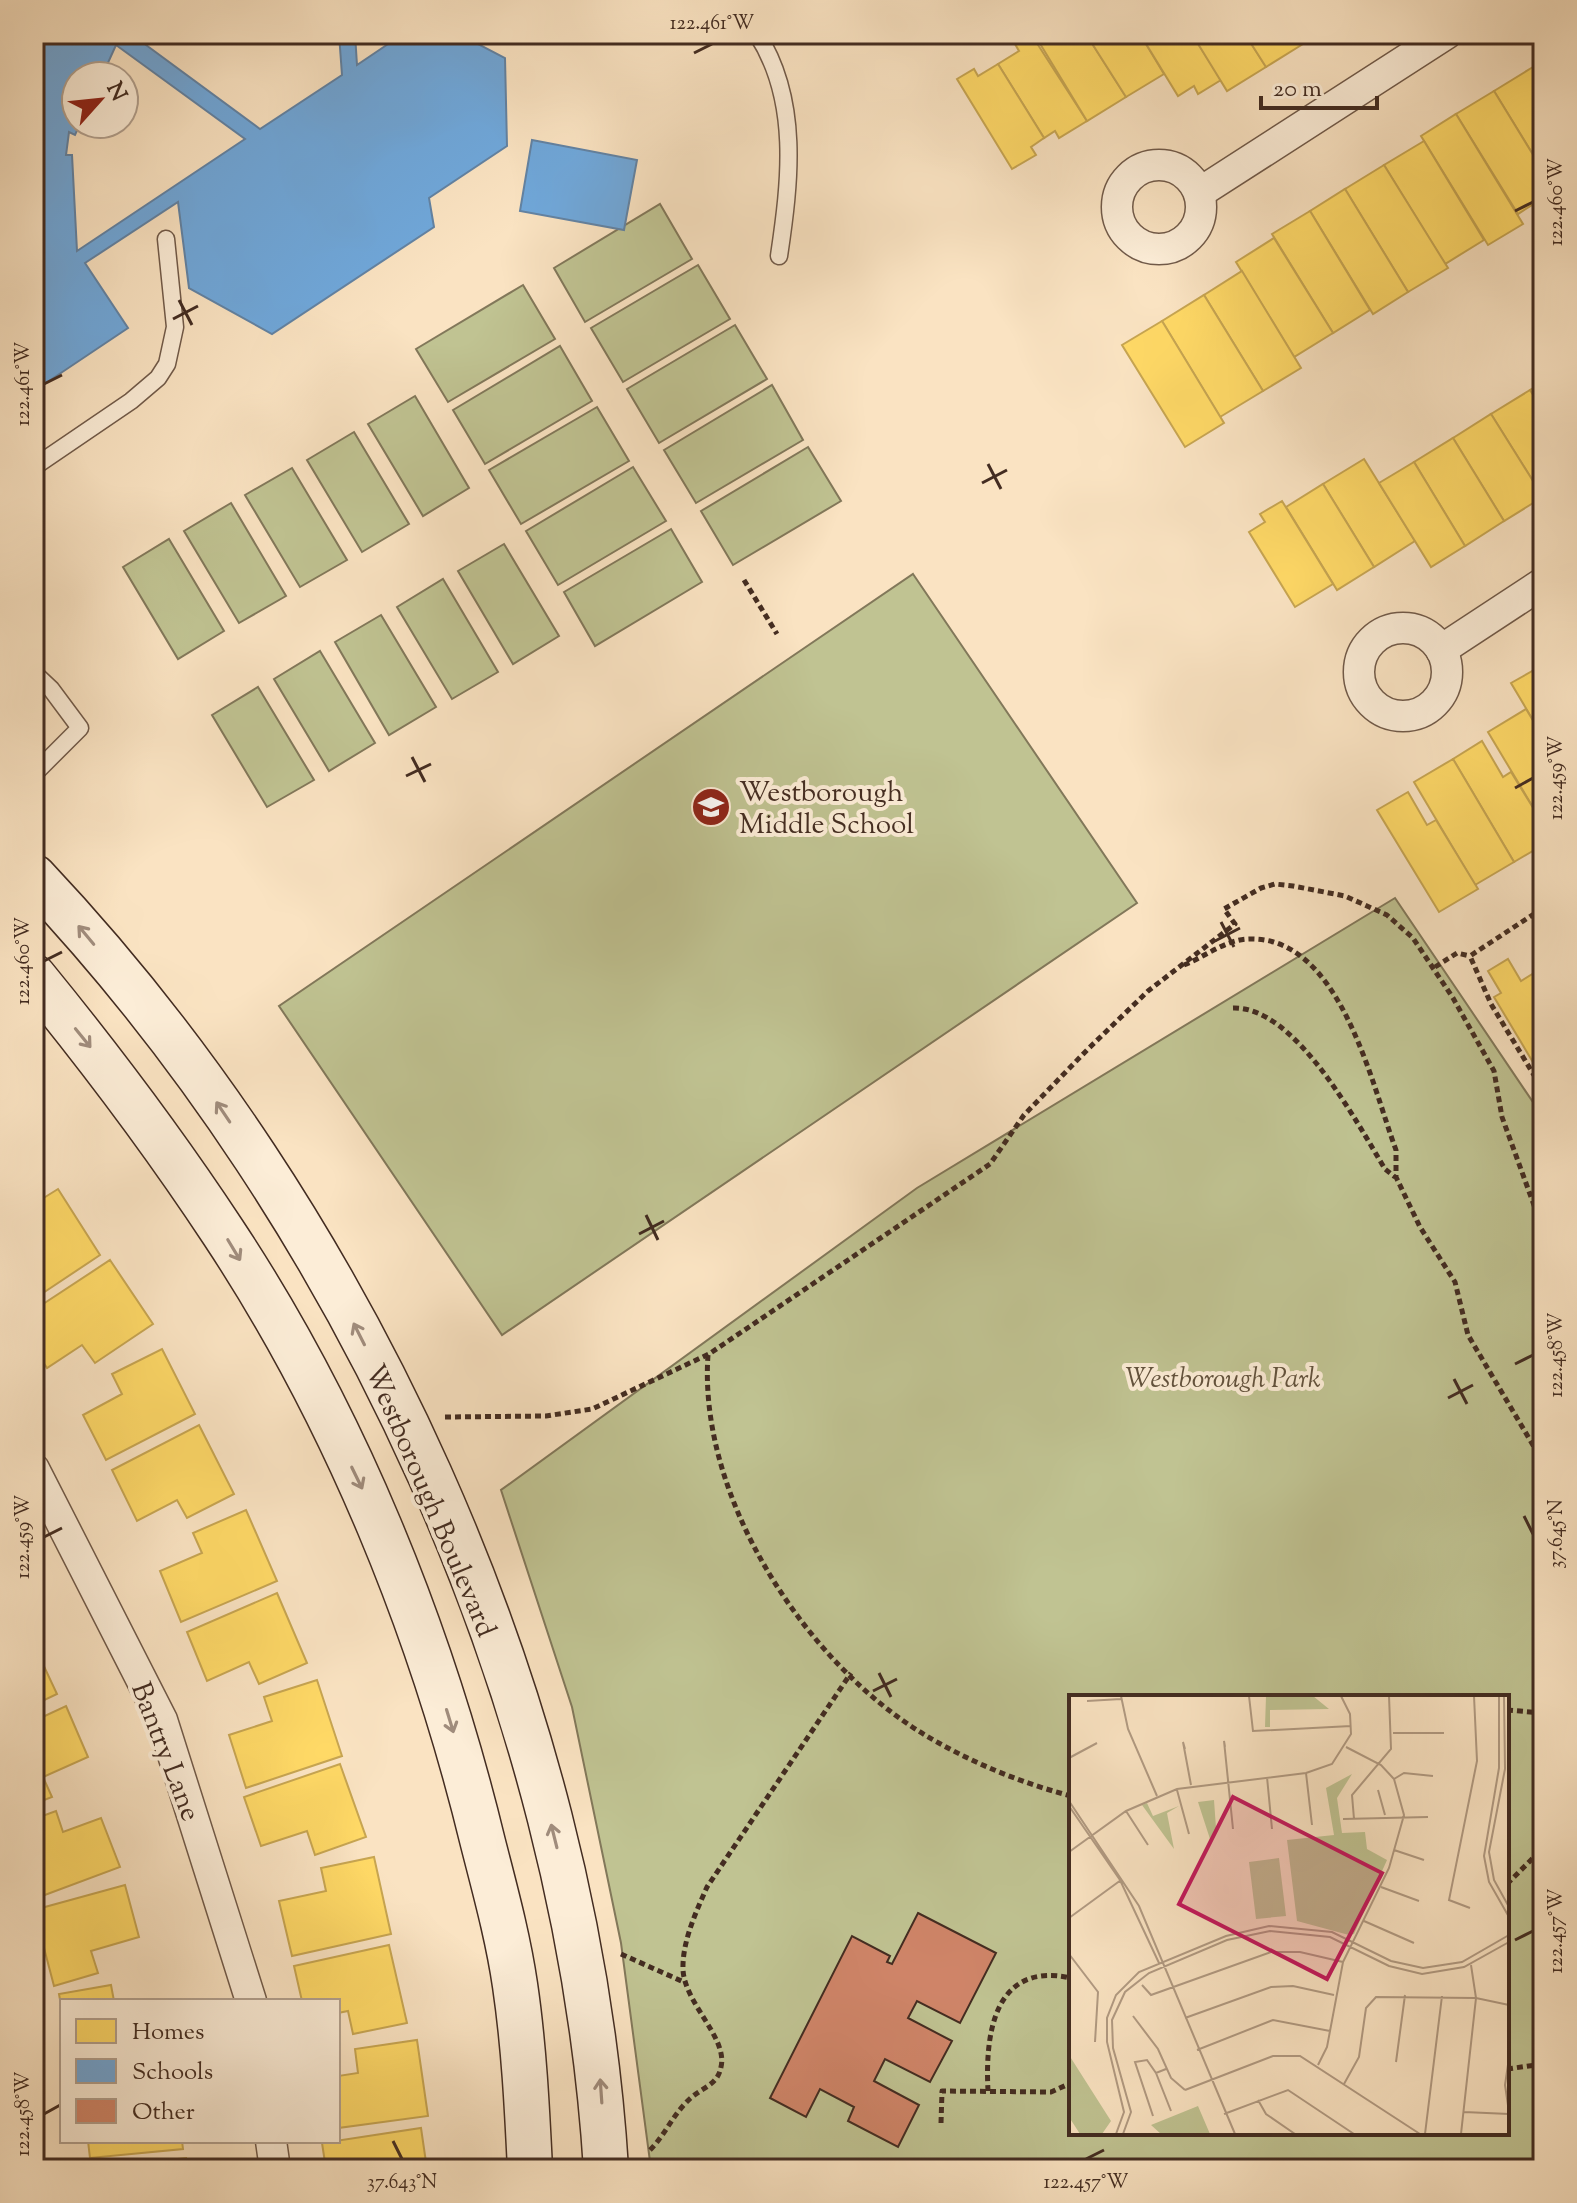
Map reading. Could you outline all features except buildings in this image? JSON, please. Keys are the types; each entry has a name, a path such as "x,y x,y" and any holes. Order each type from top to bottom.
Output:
{"main road":[{"name":"Westborough Boulevard","path":"34,877 141,1002 216,1101 339,1296 427,1472 506,1673 553,1830 585,1969 600,2075 606,2169"},
{"path":"34,977 89,1044 225,1234 281,1329 375,1517 441,1692 493,1883 514,1982 526,2084 530,2169"}],"street":[{"path":"1199,193 1446,34"},
{"path":"1441,650 1543,583"},
{"name":"Bantry Lane","path":"34,1469 162,1720 250,1999"},
{"path":"271,2143 275,2169"}],"lane":[{"path":"757,34 779,82 788,129 788,192 779,256"},
{"path":"34,467 131,401 158,378 167,364 175,327 166,239"},
{"path":"34,673 51,689 80,728 34,774"}],"path":[{"path":"744,580 777,634"},
{"path":"445,1417 546,1416 592,1409 709,1354 990,1164 1024,1115 1088,1049 1176,968 1235,924 1224,909 1275,884 1345,896 1387,915 1413,938 1435,967 1494,1071 1502,1117 1543,1230"},
{"path":"1435,967 1457,953 1470,956 1543,908"},
{"path":"1176,968 1231,942 1248,938 1293,950 1313,966 1333,989 1352,1030 1396,1150 1396,1177 1420,1227 1455,1282 1468,1335 1543,1462"},
{"path":"1470,956 1491,1004 1543,1090"},
{"path":"1233,1008 1261,1012 1278,1022 1325,1072 1385,1169 1396,1177"},
{"path":"709,1354 708,1409 719,1465 741,1518 776,1583 814,1635 851,1673 924,1734 982,1764 1069,1795"},
{"path":"650,2150 692,2097 717,2079 722,2064 720,2046 691,2000 683,1970 691,1926 707,1887 851,1673"},
{"path":"1509,1710 1543,1713"},
{"path":"1509,1882 1543,1848"},
{"path":"621,1954 686,1984"},
{"path":"988,2091 988,2035 1006,2000 1034,1975 1069,1978"},
{"path":"1509,2069 1543,2064"},
{"path":"941,2123 942,2091 1051,2092 1069,2084"}],"green space":[{"path":"660,204 692,259 585,322 554,268"},
{"path":"698,265 730,319 623,382 591,328"},
{"path":"523,285 555,339 448,402 416,349"},
{"path":"735,325 767,379 659,443 627,389"},
{"path":"560,346 592,401 485,464 453,410"},
{"path":"772,385 803,440 696,503 664,450"},
{"path":"415,396 469,488 423,516 368,424"},
{"path":"597,407 629,461 521,524 489,470"},
{"path":"354,432 409,524 362,552 307,460"},
{"path":"808,447 841,501 733,565 701,511"},
{"path":"633,467 666,521 558,585 526,531"},
{"path":"292,468 347,560 300,587 245,495"},
{"path":"231,503 286,596 239,623 184,531"},
{"path":"671,529 702,582 595,646 564,592"},
{"path":"169,539 224,631 178,659 123,567"},
{"path":"504,544 559,636 513,664 458,571"},
{"path":"913,574 1137,903 502,1335 279,1006"},
{"path":"443,579 498,672 452,699 397,607"},
{"path":"381,615 436,707 389,735 335,642"},
{"path":"320,651 375,743 329,771 274,679"},
{"path":"258,687 314,780 267,807 212,715"},
{"name":"Westborough Park","path":"1395,898 1543,1117 1543,2169 651,2169 621,1943 572,1707 501,1490 917,1188"}],"place":[{"name":"Westborough Middle School","path":"711,807"}]}
